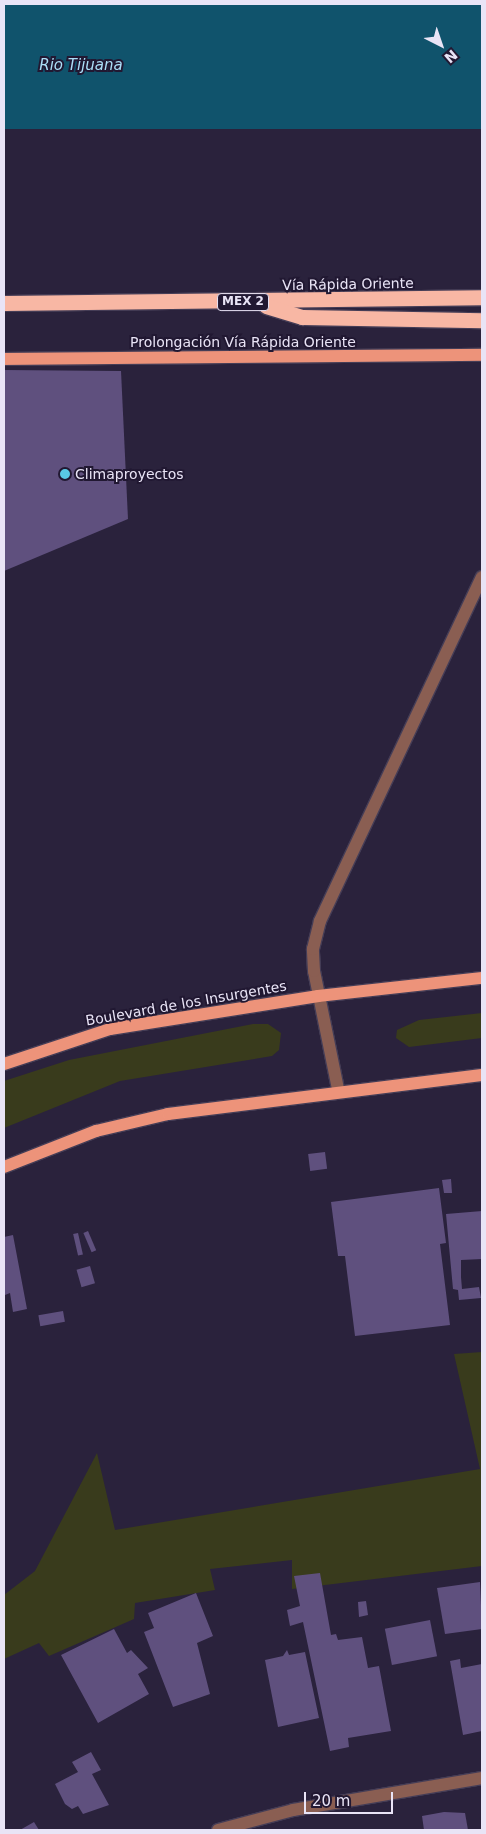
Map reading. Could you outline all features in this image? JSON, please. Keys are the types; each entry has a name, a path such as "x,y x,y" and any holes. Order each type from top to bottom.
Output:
{"highway":[{"name":"Vía Rápida Oriente","path":"4,303 253,302 482,297"},
{"path":"253,302 302,317 482,320"}],"main road":[{"name":"Prolongación Vía Rápida Oriente","path":"4,359 482,355"},
{"name":"Boulevard de los Insurgentes","path":"4,1064 110,1029 318,996 482,978"},
{"path":"4,1167 96,1131 168,1114 338,1089 482,1075"}],"street":[{"path":"338,1089 318,996 313,949 320,921 482,577"},
{"path":"218,1830 293,1810 482,1778"}],"green space":[{"path":"482,1013 482,1038 409,1047 396,1038 397,1030 419,1020"},
{"path":"253,1024 268,1024 281,1033 279,1050 272,1056 120,1081 4,1128 4,1081 69,1060"},
{"path":"482,1352 482,1566 292,1589 292,1560 210,1569 215,1590 135,1603 134,1619 49,1656 39,1643 4,1659 4,1595 35,1571 97,1453 115,1530 480,1469 454,1354"}],"water":[{"name":"Rio Tijuana","path":"4,4 482,4 482,129 4,129"}],"building":[{"name":"Climaproyectos","path":"4,370 121,371 128,519 4,571"},
{"path":"325,1152 327,1169 310,1171 308,1154"},
{"path":"451,1179 452,1193 444,1193 442,1180"},
{"path":"439,1188 446,1243 440,1244 450,1325 355,1336 345,1256 338,1256 331,1202"},
{"path":"482,1211 482,1259 461,1260 462,1289 479,1287 481,1298 459,1300 458,1290 453,1289 446,1214"},
{"path":"88,1231 96,1250 92,1252 83,1233"},
{"path":"78,1233 83,1254 78,1256 73,1234"},
{"path":"13,1235 27,1309 13,1312 10,1293 5,1295 4,1288 4,1237"},
{"path":"90,1266 95,1283 82,1287 77,1270"},
{"path":"63,1311 65,1322 40,1326 38,1315"},
{"path":"320,1573 331,1635 336,1634 338,1640 362,1637 368,1668 379,1666 391,1731 348,1738 349,1747 330,1751 303,1622 290,1626 287,1610 300,1606 294,1576"},
{"path":"480,1582 482,1629 445,1634 437,1588"},
{"path":"196,1593 213,1636 197,1643 210,1694 173,1707 144,1632 154,1628 148,1613"},
{"path":"366,1601 368,1615 359,1617 358,1602"},
{"path":"430,1620 437,1656 392,1665 385,1629"},
{"path":"114,1629 127,1653 131,1650 148,1668 138,1674 149,1694 98,1723 61,1655"},
{"path":"287,1650 289,1655 305,1652 319,1718 278,1727 265,1660 283,1656"},
{"path":"460,1659 461,1668 482,1664 482,1731 463,1735 450,1661"},
{"path":"91,1752 101,1770 92,1774 109,1805 83,1814 78,1806 72,1809 65,1804 55,1784 78,1772 72,1762"},
{"path":"444,1812 465,1813 468,1830 424,1830 422,1816"},
{"path":"34,1822 39,1830 20,1830"}],"place":[{"name":"Climaproyectos","path":"65,474"}]}
